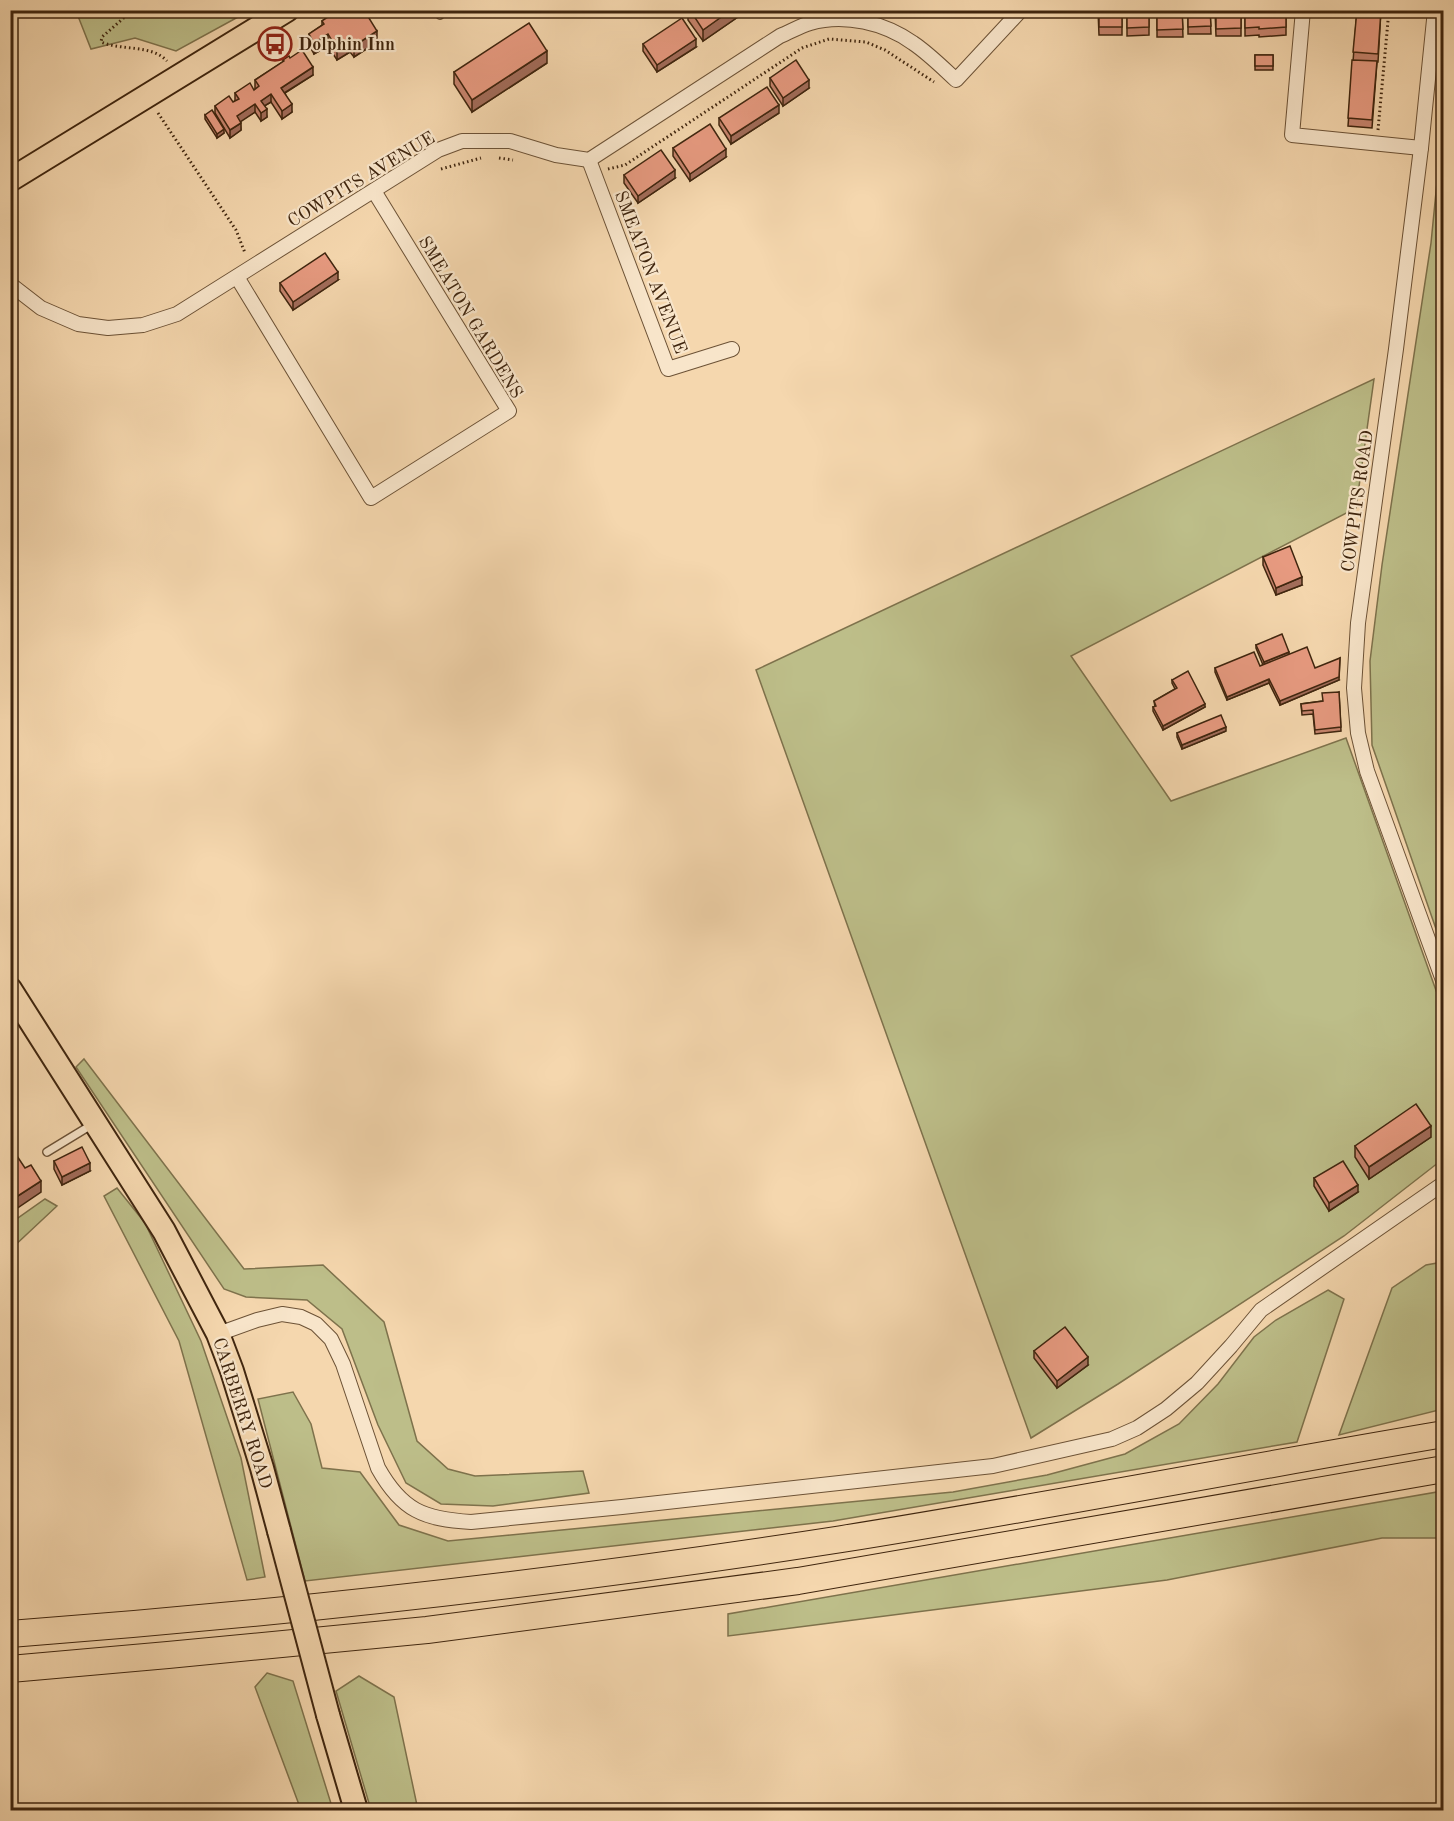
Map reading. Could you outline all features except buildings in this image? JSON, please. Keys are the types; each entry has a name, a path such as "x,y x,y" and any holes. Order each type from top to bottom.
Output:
{"highway":[{"path":"10,1634 371,1602 690,1562 1081,1499 1443,1434"},
{"path":"10,1669 427,1630 798,1581 1443,1469"}],"main road":[{"path":"10,180 287,10"},
{"name":"CARBERRY ROAD","path":"13,1000 164,1231 218,1334 262,1468 328,1715 356,1810"}],"street":[{"path":"589,160 780,36 811,23 837,19 865,21 890,30 913,43 956,80 1021,10"},
{"path":"1303,10 1292,135 1421,148"},
{"name":"COWPITS ROAD","path":"1435,10 1421,148 1358,623 1354,688 1358,733 1367,771 1443,983"},
{"name":"COWPITS AVENUE","path":"10,284 41,308 78,324 108,328 143,325 177,314 438,150 462,141 510,141 556,155 589,160"},
{"name":"SMEATON AVENUE","path":"589,160 668,369 732,349"},
{"name":"SMEATON GARDENS","path":"237,277 371,498 509,411 374,191"},
{"path":"218,1334 282,1314 301,1317 316,1324 331,1339 378,1468 386,1483 402,1502 425,1514 448,1520 471,1522 993,1466 1112,1439 1137,1428 1166,1409 1197,1383 1261,1310 1443,1183"}],"lane":[{"path":"47,1152 95,1123"}],"path":[{"path":"127,10 127,15 102,37 101,42 154,52 168,62 164,65 171,80"},
{"path":"1376,144 1389,10"},
{"path":"146,95 236,230 251,268"}],"green space":[{"path":"76,11 249,11 176,51 135,38 91,49"},
{"path":"1443,121 1444,949 1372,745 1370,661 1382,565 1431,243"},
{"path":"1374,379 1356,508 1071,656 1171,801 1346,738 1443,1010 1443,1159 1344,1236 1118,1384 1031,1438 756,670"},
{"path":"84,1059 244,1269 323,1265 384,1322 417,1441 448,1469 475,1476 583,1471 589,1493 493,1506 441,1504 406,1483 378,1425 342,1329 307,1300 246,1297 224,1289 76,1067"},
{"path":"117,1188 145,1223 201,1341 241,1458 265,1577 247,1580 179,1341 104,1196"},
{"path":"45,1199 57,1206 11,1249 11,1223"},
{"path":"1443,1262 1443,1409 1339,1435 1392,1288 1426,1265"},
{"path":"1328,1290 1344,1299 1297,1442 833,1521 305,1581 258,1399 293,1392 311,1424 322,1468 360,1472 399,1525 448,1541 953,1492 1047,1475 1125,1454 1179,1424 1218,1384 1254,1337 1276,1320"},
{"path":"1443,1491 1443,1538 1382,1538 1167,1580 728,1636 728,1614"},
{"path":"267,1673 293,1681 333,1810 301,1810 255,1687"},
{"path":"359,1676 394,1697 418,1810 371,1810 336,1691"}],"place":[{"name":"Dolphin Inn","path":"275,44"}]}
